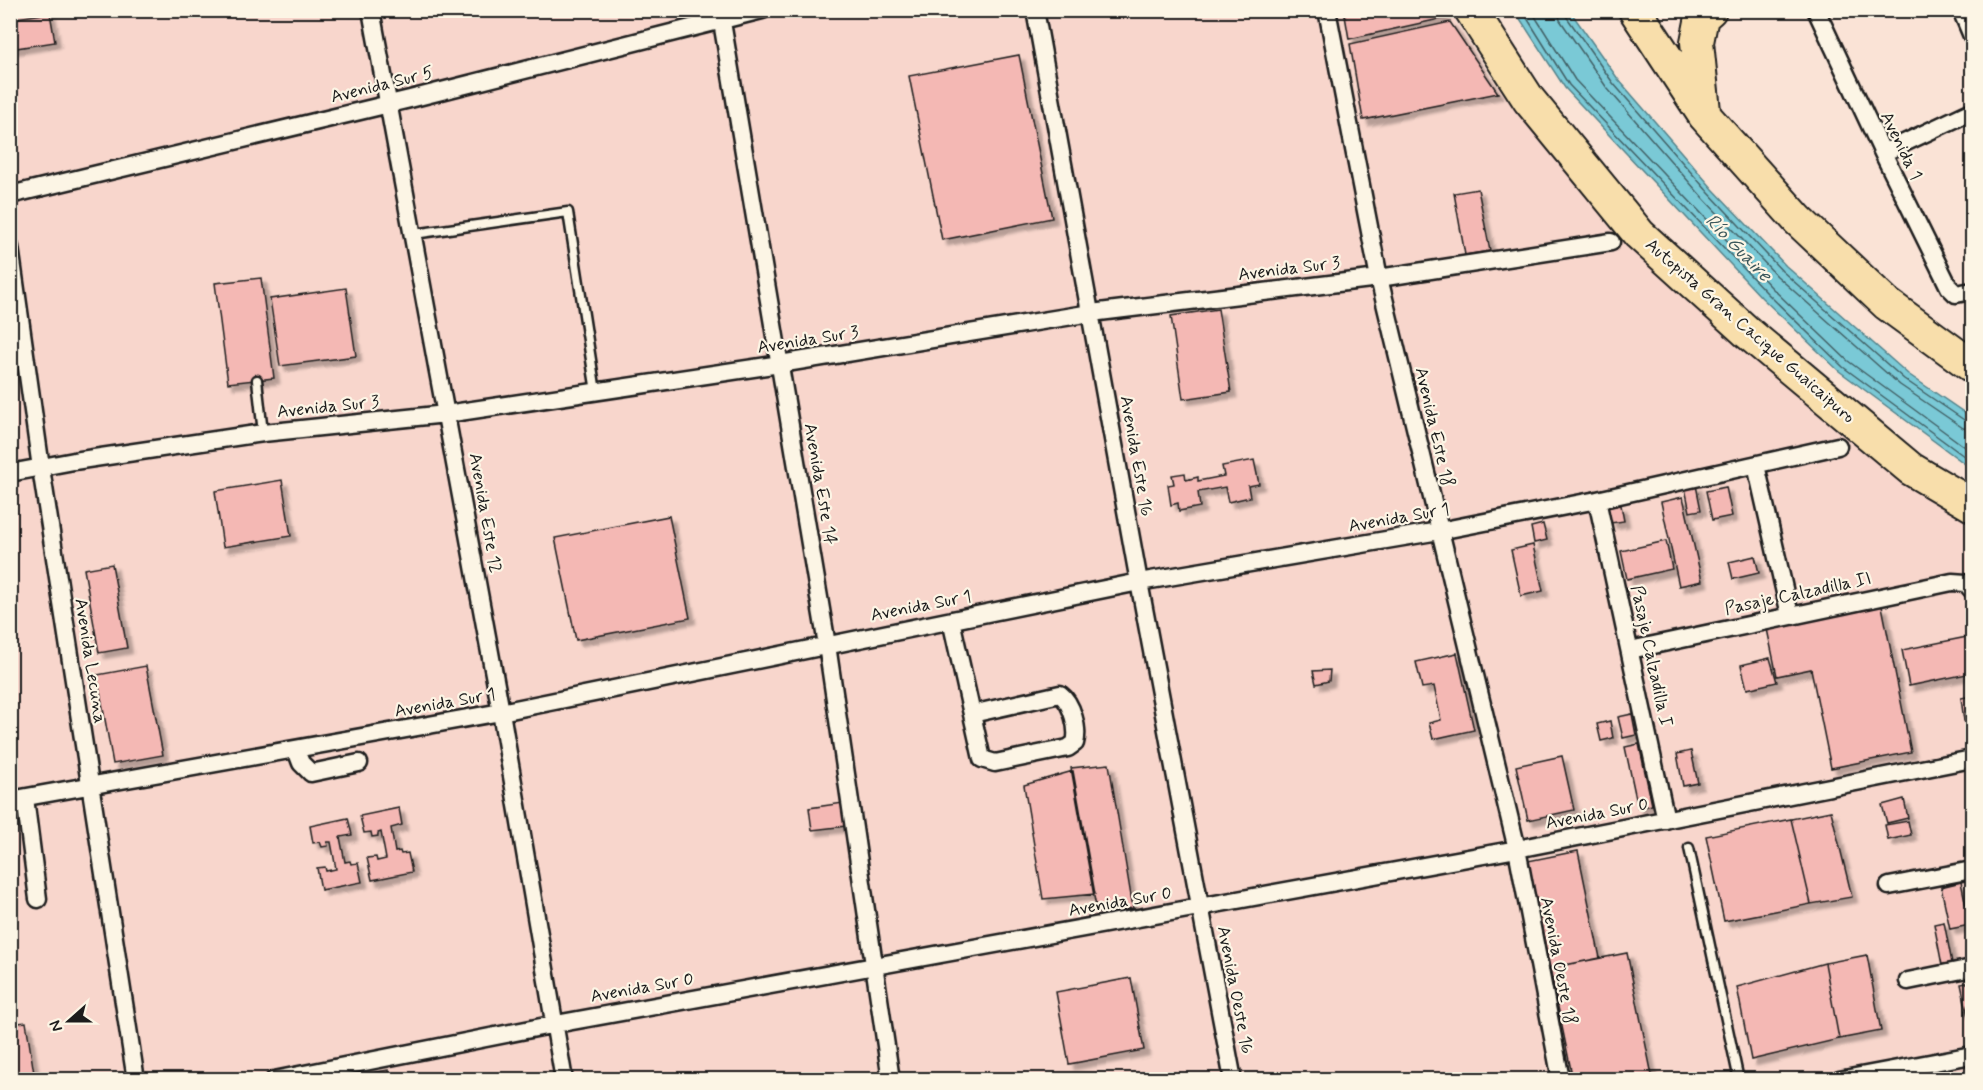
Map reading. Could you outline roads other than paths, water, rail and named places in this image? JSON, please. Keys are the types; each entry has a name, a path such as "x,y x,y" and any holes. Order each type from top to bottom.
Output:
{"highway":[{"name":"Autopista Gran Cacique Guaicaipuro","path":"1471,10 1529,100 1639,234 1746,332 1911,470 1972,505"},
{"path":"1635,10 1704,115 1798,220 1887,304 1972,366"},
{"path":"1704,115 1697,42 1702,17 1710,10"}],"street":[{"name":"Avenida Este 12","path":"371,10 501,712 564,1080"},
{"name":"Avenida Sur 5","path":"10,195 390,104 721,15 762,10"},
{"name":"Avenida Este 16","path":"1035,10 1200,908"},
{"name":"Avenida Este 18","path":"1327,10 1378,278 1517,849"},
{"name":"Avenida 1","path":"1816,10 1948,287 1964,293"},
{"path":"1961,10 1972,36"},
{"name":"Avenida Este 14","path":"721,15 827,645 891,1080"},
{"path":"1883,153 1972,111"},
{"name":"Avenida Sur 3","path":"10,473 74,461 264,433 447,414 780,364 1091,313 1378,278 1611,242"},
{"name":"Avenida Lecuna","path":"10,247 41,468 136,1080"},
{"name":"Avenida Sur 1","path":"18,799 501,712 1139,582 1439,531 1597,500 1838,446"},
{"path":"1756,465 1790,615"},
{"name":"Pasaje Calzadilla I","path":"1597,500 1666,820"},
{"name":"Pasaje Calzadilla II","path":"1630,650 1952,582 1966,583 1972,590"},
{"path":"951,620 982,759 995,763 1068,748 1075,743 1077,736 1067,699 1060,694 972,714"},
{"path":"296,750 302,763 311,773 359,763"},
{"name":"Avenida Sur 0","path":"273,1080 556,1024 1517,849 1972,759"},
{"path":"18,799 38,899"},
{"name":"Avenida Oeste 18","path":"1517,849 1561,1080"},
{"path":"1889,886 1972,870"},
{"name":"Avenida Oeste 16","path":"1200,908 1233,1080"},
{"path":"1908,981 1972,968"},
{"path":"1839,1080 1972,1055"}],"lane":[{"path":"414,234 568,212 596,392"},
{"path":"257,380 264,433"},
{"path":"1689,848 1739,1080"}],"water":[{"name":"Río Guaire","path":"1515,11 1570,11 1618,79 1713,189 1786,266 1908,374 1972,418 1972,469 1839,371 1762,298 1565,88"}]}
